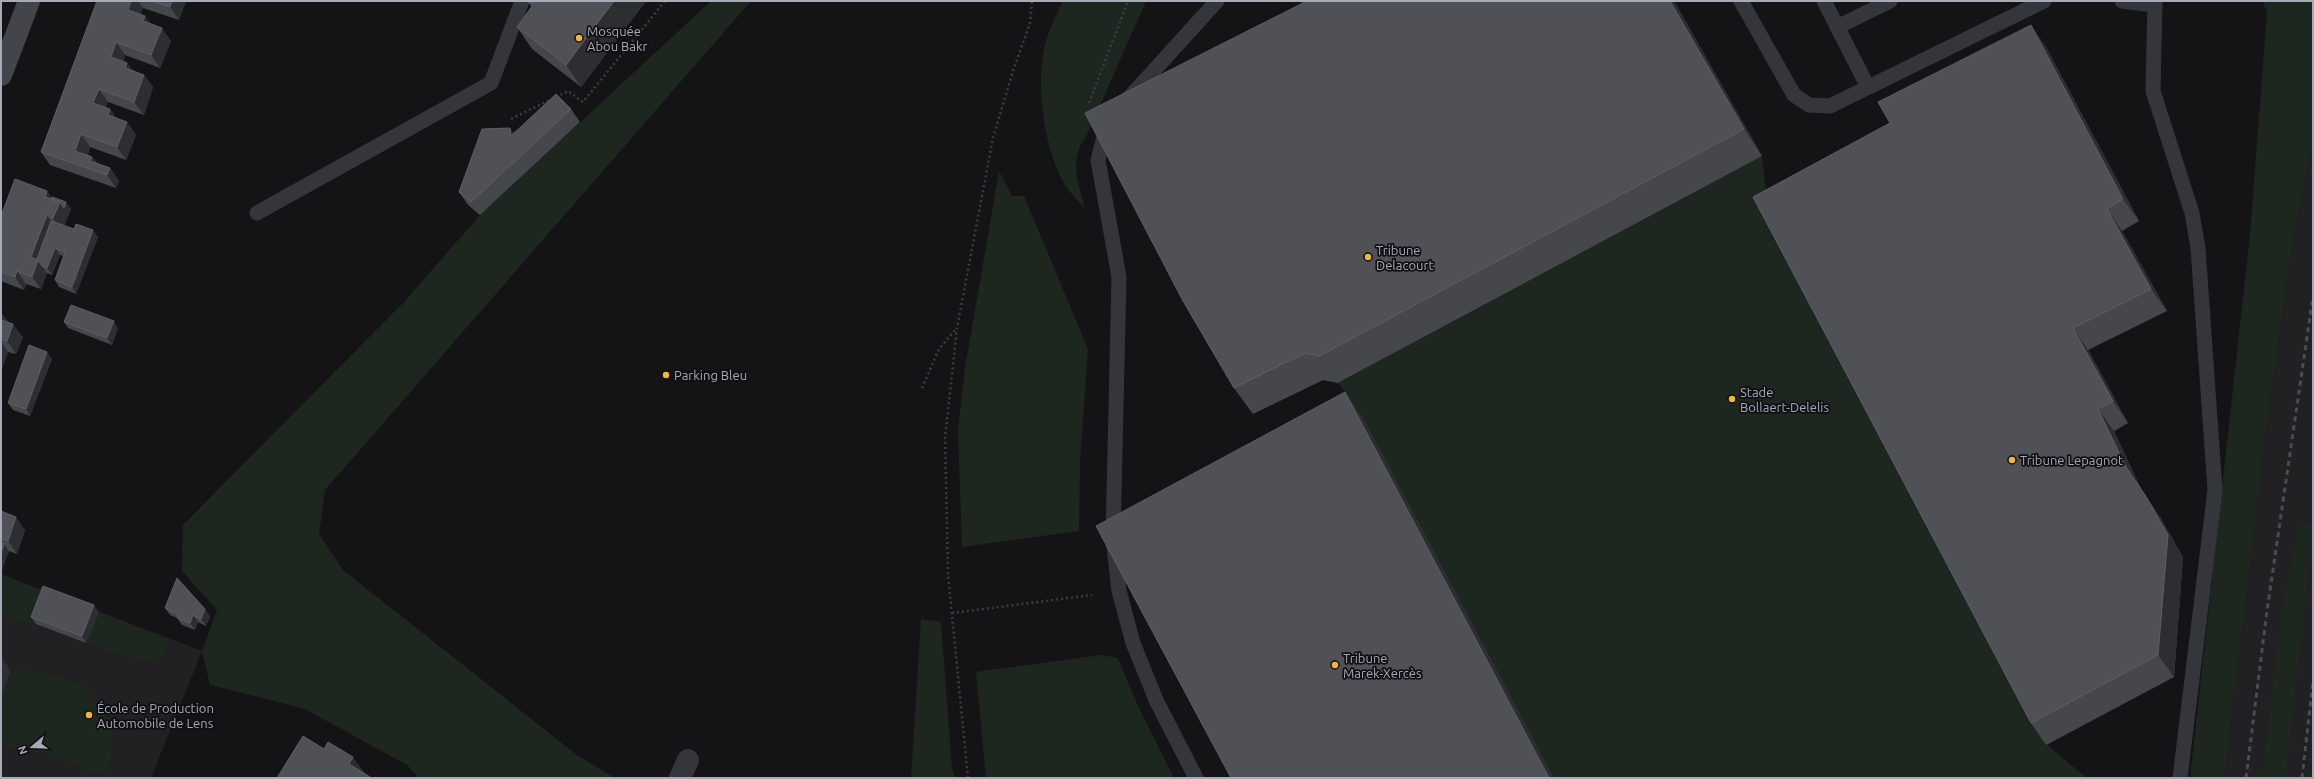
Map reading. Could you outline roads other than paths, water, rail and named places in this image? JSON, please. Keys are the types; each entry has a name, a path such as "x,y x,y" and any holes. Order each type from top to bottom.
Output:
{"main road":[{"path":"1,75 29,1"}],"lane":[{"path":"257,213 491,83 522,1"},
{"path":"1196,778 1156,700 1133,643 1119,591 1113,538 1119,277 1098,160 1108,121 1218,1"},
{"path":"1741,1 1794,95 1809,105 1830,106 2044,1"},
{"path":"1824,1 1868,87"},
{"path":"1837,27 1890,1"},
{"path":"2122,1 2155,3 2153,91 2192,213 2198,248 2215,490 2180,778"}],"railway":[{"path":"2246,778 2267,611 2313,296"},
{"path":"2302,778 2313,681"}],"place":[{"name":"Mosquée Abou Bakr","path":"579,38"},
{"name":"Tribune Delacourt","path":"1368,257"},
{"name":"Parking Bleu","path":"666,375"},
{"name":"Stade Bollaert-Delelis","path":"1732,399"},
{"name":"Tribune Lepagnot","path":"2012,460"},
{"name":"Tribune Marek-Xercès","path":"1335,665"},
{"name":"École de Production Automobile de Lens","path":"89,715"}]}
